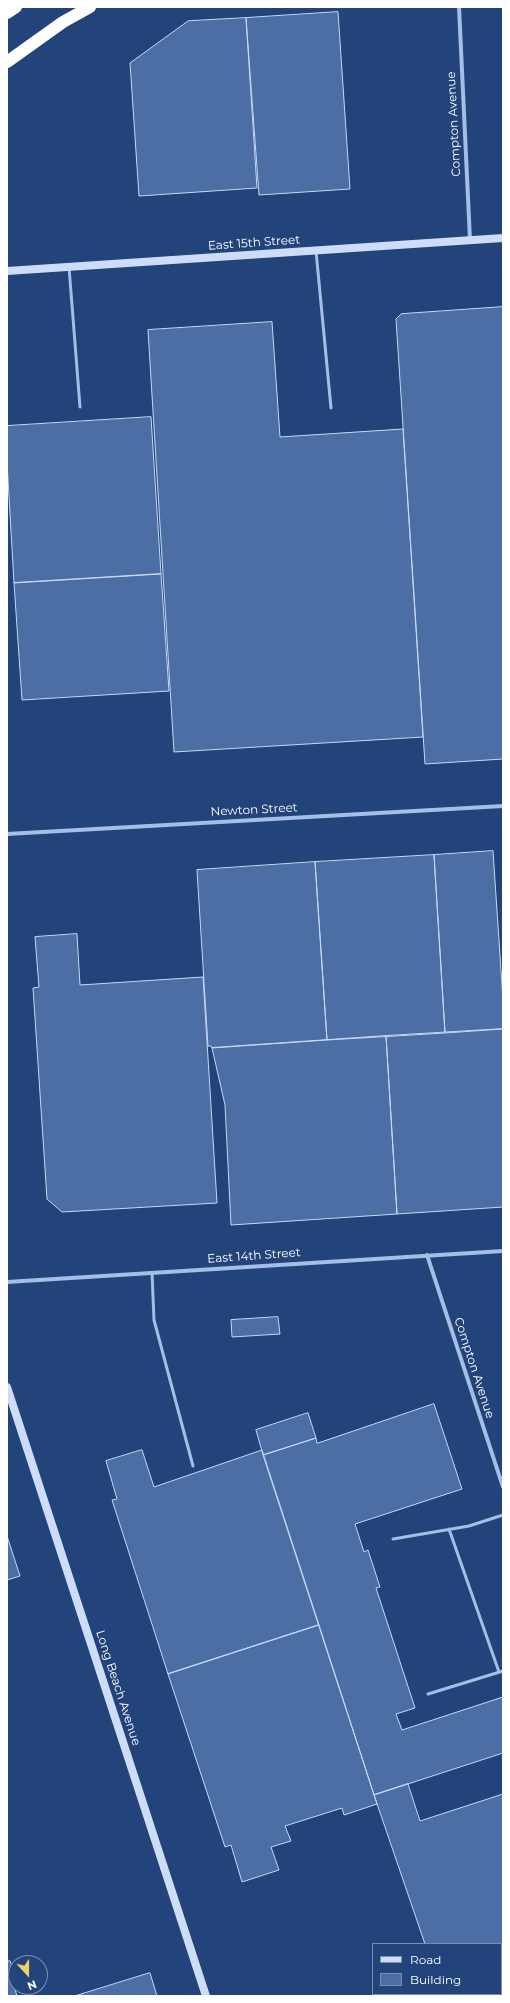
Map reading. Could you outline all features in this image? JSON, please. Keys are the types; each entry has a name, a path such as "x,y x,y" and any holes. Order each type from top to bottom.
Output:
{"highway":[{"path":"7,13 16,7"},
{"path":"7,62 63,22 90,7"}],"street":[{"name":"Compton Avenue","path":"458,7 470,240"},
{"name":"East 15th Street","path":"7,271 503,238"},
{"name":"Newton Street","path":"7,834 503,806"},
{"name":"East 14th Street","path":"7,1282 503,1251"},
{"name":"Compton Avenue","path":"427,1255 503,1487"},
{"name":"Long Beach Avenue","path":"7,1387 206,1996"}],"lane":[{"path":"316,251 331,408"},
{"path":"69,267 80,407"},
{"path":"152,1273 154,1320 193,1466"},
{"path":"393,1539 469,1526 503,1515"},
{"path":"449,1529 499,1672"},
{"path":"428,1694 503,1671"}],"building":[{"path":"338,12 350,189 259,195 246,18"},
{"path":"246,18 257,188 139,196 130,63 188,21"},
{"path":"503,307 503,759 425,764 396,319 401,314"},
{"path":"272,322 280,437 403,429 423,737 174,752 148,330"},
{"path":"151,417 161,574 14,583 7,462 7,426"},
{"path":"161,574 169,691 22,700 14,583"},
{"path":"493,851 503,1000 503,1029 445,1033 434,855"},
{"path":"434,855 445,1033 327,1040 315,862"},
{"path":"315,862 327,1040 212,1048 211,1046 208,1046 197,870"},
{"path":"77,934 80,985 203,977 217,1203 62,1212 47,1199 33,988 39,987 35,937"},
{"path":"503,1029 503,1207 397,1214 386,1036"},
{"path":"386,1036 397,1214 231,1225 225,1105 212,1048"},
{"path":"278,1317 280,1334 232,1337 231,1320"},
{"path":"434,1404 462,1489 355,1524 364,1552 368,1550 380,1587 376,1588 415,1708 396,1714 402,1730 503,1697 503,1753 374,1795 263,1455 316,1438 317,1443"},
{"path":"308,1413 316,1438 263,1455 256,1430"},
{"path":"142,1450 154,1487 262,1450 319,1625 168,1674 112,1500 117,1499 106,1461"},
{"path":"7,1536 20,1576 7,1580"},
{"path":"319,1625 377,1804 344,1815 342,1808 285,1826 291,1841 271,1847 279,1870 242,1882 231,1845 225,1847 168,1674"},
{"path":"408,1784 420,1821 503,1794 503,1980 502,1943 425,1943 374,1795"},
{"path":"7,1962 8,1995 17,1996 7,1996"},
{"path":"150,1973 157,1996 75,1996"},
{"path":"442,1995 458,1995 455,1996"}]}
